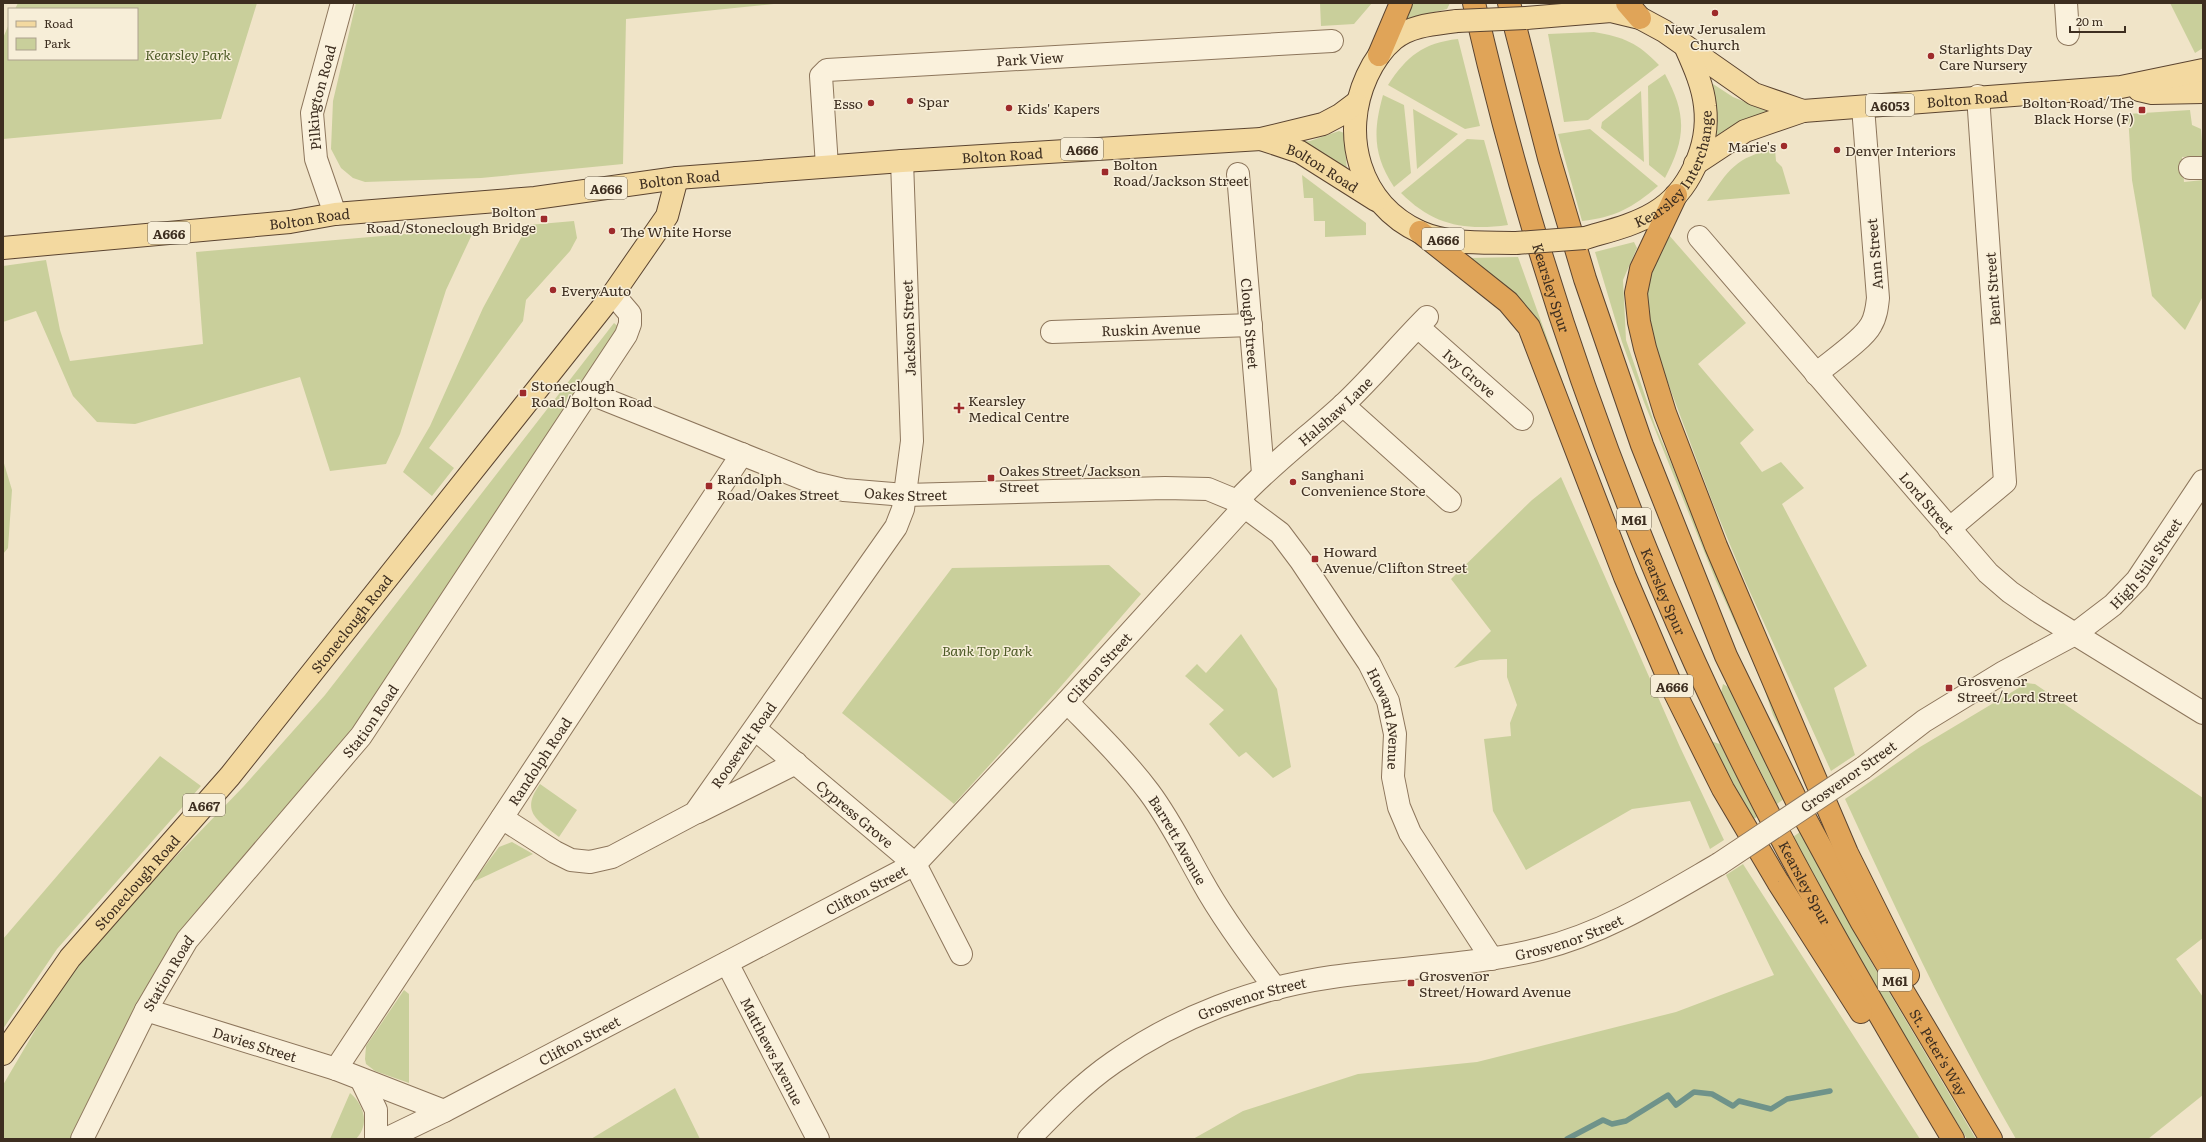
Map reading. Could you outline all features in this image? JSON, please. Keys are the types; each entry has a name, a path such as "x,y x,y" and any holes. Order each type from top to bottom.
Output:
{"highway":[{"path":"1379,55 1401,3"},
{"name":"Kearsley Spur","path":"1474,3 1543,266 1586,394 1656,571 1695,663 1744,765 1804,880 1872,1004 1952,1139"},
{"name":"St. Peter's Way","path":"1509,3 1549,158 1585,279 1642,445 1726,656 1805,818 1888,967 1991,1139"},
{"name":"A666","path":"1676,195 1641,270 1636,293 1639,322 1645,348 1665,414 1716,546 1847,853 1991,1139"},
{"name":"A666","path":"1420,232 1508,302 1529,327 1625,577 1672,687 1723,789 1778,882 1883,1047 1952,1139"}],"main road":[{"name":"Kearsley Interchange","path":"1633,10 1686,48 1697,73 1705,106 1704,132 1695,164 1688,181 1676,195 1655,212 1635,223 1585,238 1516,243 1442,239 1420,232 1380,203 1367,182 1359,163 1354,141 1356,103 1361,89 1379,55 1394,39 1409,30 1457,21 1526,18 1633,10"},
{"name":"Bolton Road","path":"1686,48 1754,94 1803,111"},
{"name":"Bolton Road","path":"1695,164 1745,131 1803,111 1978,96 2121,87 2203,70"},
{"name":"A6053","path":"2121,87 2152,93 2203,92"},
{"name":"Bolton Road","path":"3,248 290,222 335,214 535,198 677,178 827,166 1261,139 1323,124 1340,115 1356,103"},
{"name":"Bolton Road","path":"1261,139 1300,152 1380,203"},
{"name":"Stoneclough Road","path":"3,1054 70,958 230,776 613,294 667,216 677,178"}],"street":[{"name":"Pilkington Road","path":"335,214 316,159 312,113 342,3"},
{"path":"2066,3 2068,34"},
{"name":"Park View","path":"827,166 821,76 827,70 1332,41"},
{"name":"Bent Street","path":"1949,529 2005,482 1978,96"},
{"name":"Ann Street","path":"1816,374 1866,332 1874,319 1877,308 1878,298 1863,107"},
{"name":"Jackson Street","path":"902,161 912,441 905,495"},
{"name":"Clough Street","path":"1238,174 1263,473"},
{"name":"Lord Street","path":"1698,238 1949,529 1988,572 2010,592 2203,713"},
{"name":"Station Road","path":"82,1139 146,1010 187,940 362,736 626,336 630,324 630,314 613,294"},
{"name":"Halshaw Lane","path":"1241,504 1263,473 1343,405 1383,366 1422,322"},
{"name":"Ivy Grove","path":"1422,322 1522,419"},
{"name":"Ruskin Avenue","path":"1052,332 1251,325"},
{"name":"Oakes Street","path":"589,393 814,483 844,490 905,495 1208,488 1241,504"},
{"path":"1343,405 1450,501"},
{"name":"Randolph Road","path":"336,1069 742,454"},
{"name":"High Stile Street","path":"2075,634 2113,605 2137,580 2203,481"},
{"name":"Roosevelt Road","path":"502,818 566,857 590,862 612,857 695,813 896,527 903,509 905,495"},
{"name":"Clifton Street","path":"386,1139 444,1111 915,864 1067,702 1241,504"},
{"name":"Howard Avenue","path":"1241,504 1280,533 1301,561 1369,663 1388,701 1395,734 1393,777 1399,808 1410,833 1492,959"},
{"name":"Grosvenor Street","path":"1029,1139 1066,1101 1113,1062 1158,1035 1232,1001 1276,989 1331,977 1492,959 1541,948 1586,934 1634,913 1719,864 1863,768 1924,721 2004,672 2075,634"},
{"name":"Barrett Avenue","path":"1067,702 1127,765 1150,792 1173,828 1202,881 1235,935 1276,989"},
{"name":"Cypress Grove","path":"755,729 915,864"},
{"path":"695,813 796,763"},
{"path":"915,864 961,954"},
{"name":"Matthews Avenue","path":"727,963 818,1139"},
{"name":"Davies Street","path":"146,1010 336,1069 362,1081 444,1111"},
{"path":"362,1081 376,1110 376,1139"}],"green space":[{"name":"Kearsley Park","path":"18,3 257,3 221,119 3,139 3,38 8,26 8,60 138,60 138,8 16,8"},
{"path":"356,3 783,3 626,19 623,164 481,178 365,182 353,178 341,168 331,149 333,101"},
{"path":"1320,3 1372,3 1354,24 1321,26"},
{"path":"1411,3 1450,3 1447,9 1423,15 1409,21 1405,19"},
{"path":"2170,3 2203,3 2203,48 2195,53"},
{"path":"1594,32 1614,36 1630,42 1644,51 1659,65 1588,120 1564,122 1548,34"},
{"path":"1458,39 1480,126 1465,129 1388,85 1402,66 1417,53 1435,44"},
{"path":"1665,74 1677,102 1681,126 1677,151 1665,178 1649,165 1648,86"},
{"path":"1713,84 1733,97 1767,111 1765,117 1717,137 1714,135 1709,88"},
{"path":"1641,91 1644,162 1601,128 1602,122"},
{"path":"1383,95 1404,105 1411,173 1394,187 1382,164 1377,142 1378,120"},
{"path":"1413,109 1458,134 1417,169"},
{"path":"2190,110 2192,125 2201,129 2203,156 2182,157 2184,182 2203,180 2203,289 2202,298 2185,330 2152,296 2132,180 2128,114"},
{"path":"1590,129 1658,186 1640,200 1623,210 1605,217 1582,221 1558,134"},
{"path":"1339,131 1344,133 1347,171 1293,142 1310,141"},
{"path":"1467,139 1484,140 1508,225 1477,227 1450,223 1437,219 1425,212 1401,193"},
{"path":"1775,149 1776,161 1782,167 1790,194 1707,201 1734,166 1751,156"},
{"path":"1302,175 1366,223 1366,235 1325,237 1325,221 1314,221 1313,198 1304,198"},
{"path":"574,221 577,238 570,251 526,300 523,321 429,448 454,468 432,496 403,472 430,426 483,308 528,225"},
{"path":"475,228 446,290 400,434 386,464 330,471 300,377 135,424 97,422 73,396 36,311 3,322 3,266 46,260 60,330 70,361 203,344 196,252"},
{"path":"1668,234 1746,323 1698,364 1754,430 1740,443 1762,472 1781,462 1804,488 1782,504 1867,666 1834,688 1855,755 1831,771 1745,581 1712,501 1658,356 1645,313 1645,281"},
{"path":"1634,242 1637,248 1623,280 1626,340 1655,425 1808,784 1773,715 1762,682 1716,581 1644,402 1622,342 1595,252"},
{"path":"1518,257 1612,519 1658,630 1710,741 1720,744 1757,817 1752,820 1731,782 1691,705 1636,586 1592,477 1544,342 1527,314 1509,294 1469,260 1470,258"},
{"path":"614,323 620,328 356,731 181,936 75,1139 3,1139 3,1085 57,993 106,929 244,786 325,695"},
{"path":"3,460 12,490 8,548 3,554"},
{"path":"1561,477 1680,747 1724,840 1710,849 1690,801 1632,809 1526,870 1493,811 1484,739 1511,736 1510,723 1517,705 1507,677 1507,659 1480,660 1454,668 1491,631 1451,579 1532,500"},
{"name":"Bank Top Park","path":"1109,565 1141,594 1056,692 954,804 842,713 952,568"},
{"path":"1241,634 1277,689 1291,767 1273,778 1246,752 1239,757 1209,724 1224,710 1185,676 1197,664 1206,673"},
{"path":"2027,683 2035,684 2203,798 2203,938 2176,959 2203,997 2203,1095 2148,1139 2016,1139 1992,1098 1948,1013 1845,799 1920,747"},
{"path":"1723,684 1732,689 1745,722 1784,799 1777,804 1721,693"},
{"path":"160,756 201,786 57,949 3,1029 3,939"},
{"path":"540,784 577,810 559,837 538,820 531,809 531,802"},
{"path":"1800,832 1870,960 1976,1139 1967,1139 1871,981 1793,837"},
{"path":"512,842 533,854 473,882 499,847"},
{"path":"1743,864 1920,1139 1193,1139 1243,1111 1358,1074 1477,1062 1676,1012 1774,975 1726,875"},
{"path":"404,990 409,994 409,1083 375,1071 366,1064 365,1059 366,1046"},
{"path":"675,1088 700,1139 591,1139"},
{"path":"350,1093 362,1109 364,1115 363,1127 356,1139 330,1139"}],"waterway":[{"path":"1567,1139 1603,1120 1612,1124 1626,1121 1668,1095 1676,1105 1694,1092 1712,1094 1733,1106 1739,1101 1771,1109 1787,1099 1830,1091"}],"place":[{"name":"New Jerusalem Church","path":"1715,13"},
{"name":"Starlights Day Care Nursery","path":"1931,56"},
{"name":"Spar","path":"910,101"},
{"name":"Esso","path":"871,103"},
{"name":"Kids' Kapers","path":"1009,108"},
{"name":"Bolton Road/The Black Horse (F)","path":"2142,110"},
{"name":"Marie's","path":"1784,146"},
{"name":"Denver Interiors","path":"1837,150"},
{"name":"Bolton Road/Jackson Street","path":"1105,172"},
{"name":"Bolton Road/Stoneclough Bridge","path":"544,219"},
{"name":"The White Horse","path":"612,231"},
{"name":"EveryAuto","path":"553,290"},
{"name":"Stoneclough Road/Bolton Road","path":"523,393"},
{"name":"Kearsley Medical Centre","path":"959,408"},
{"name":"Oakes Street/Jackson Street","path":"991,478"},
{"name":"Sanghani Convenience Store","path":"1293,482"},
{"name":"Randolph Road/Oakes Street","path":"709,486"},
{"name":"Howard Avenue/Clifton Street","path":"1315,559"},
{"name":"Grosvenor Street/Lord Street","path":"1949,688"},
{"name":"Grosvenor Street/Howard Avenue","path":"1411,983"}]}
